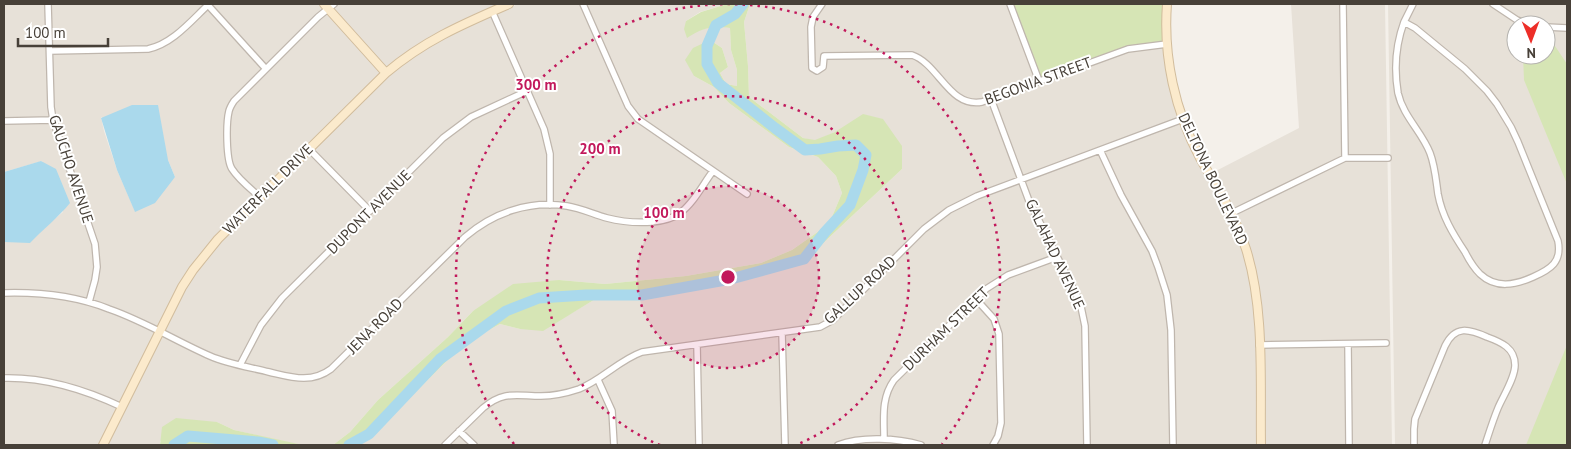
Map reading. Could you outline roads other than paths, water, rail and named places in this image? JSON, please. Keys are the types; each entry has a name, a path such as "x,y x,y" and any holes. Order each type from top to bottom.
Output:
{"street":[{"name":"GAUCHO AVENUE","path":"48,4 52,120 95,244 97,267 89,302"},
{"name":"WATERFALL DRIVE","path":"103,445 182,287 201,259 218,239 386,73 430,40 509,4"},
{"path":"582,4 632,113 746,194"},
{"name":"BEGONIA STREET","path":"822,4 813,17 811,27 812,68 817,71 824,67 824,56 912,55 924,61 960,98 972,103 982,102 1128,49 1167,44"},
{"path":"1010,4 1039,81"},
{"name":"DELTONA BOULEVARD","path":"1168,4 1167,44 1172,82 1183,119 1200,158 1232,213 1252,269 1258,310 1260,345 1261,445"},
{"path":"1342,4 1345,158"},
{"path":"1404,22 1415,28 1465,68 1487,91 1502,112 1518,142 1560,246 1558,258 1547,271 1518,283 1503,284 1487,279 1475,269 1452,234 1442,209 1431,154 1420,133 1406,114 1397,87 1396,57 1399,34 1404,22 1413,4"},
{"path":"1493,4 1510,15"},
{"path":"50,51 156,48 169,41 208,5 266,69"},
{"path":"260,197 236,173 229,163 228,118 230,106 329,5 386,73"},
{"path":"492,11 544,129 550,168 550,205"},
{"name":"DUPONT AVENUE","path":"240,365 256,333 271,310 444,138 486,109 527,91"},
{"name":"GALAHAD AVENUE","path":"990,99 1020,180 1041,226 1076,291 1083,314 1085,326 1087,445"},
{"name":"GALLUP ROAD","path":"445,445 496,398 510,394 541,396 566,393 598,380 642,352 813,329 827,324 914,238 936,219 956,206 977,196 1183,119"},
{"path":"4,121 52,120"},
{"path":"309,149 370,210"},
{"path":"1100,150 1121,195 1152,251 1167,295 1171,330 1173,445"},
{"path":"1232,213 1345,158 1388,158"},
{"name":"JENA ROAD","path":"4,293 50,295 89,302 130,316 208,355 240,365 297,378 312,378 326,373 475,229 492,218 510,210 523,207 550,205 579,208 619,221 662,221 675,216 688,206 712,171"},
{"name":"DURHAM STREET","path":"884,439 884,402 889,386 894,380 986,289 1008,275 1057,257"},
{"path":"975,298 994,319 999,334 1001,424 993,445"},
{"path":"1414,445 1415,419 1447,340 1455,333 1467,330 1472,330 1504,344 1512,353 1514,359 1514,372 1485,445"},
{"path":"782,333 785,445"},
{"path":"1260,345 1386,343"},
{"path":"1348,344 1349,445"},
{"path":"697,345 699,445"},
{"path":"4,378 36,379 58,383 95,395 122,407"},
{"path":"598,380 612,411 614,445"},
{"path":"459,431 474,445"},
{"path":"838,445 884,439 921,445"}],"water":[{"path":"132,105 158,105 168,160 175,177 155,203 135,212 117,170 101,118"},
{"path":"41,161 56,169 70,203 30,243 4,242 4,172"}],"waterway":[{"path":"349,445 369,434 440,359 506,311 539,298 586,295 642,295 731,279 804,259 825,232 850,205 863,170 866,155 856,145 805,150 718,83 707,64 707,46 716,25 735,14 743,4"},
{"path":"174,445 188,436 273,445"}]}
